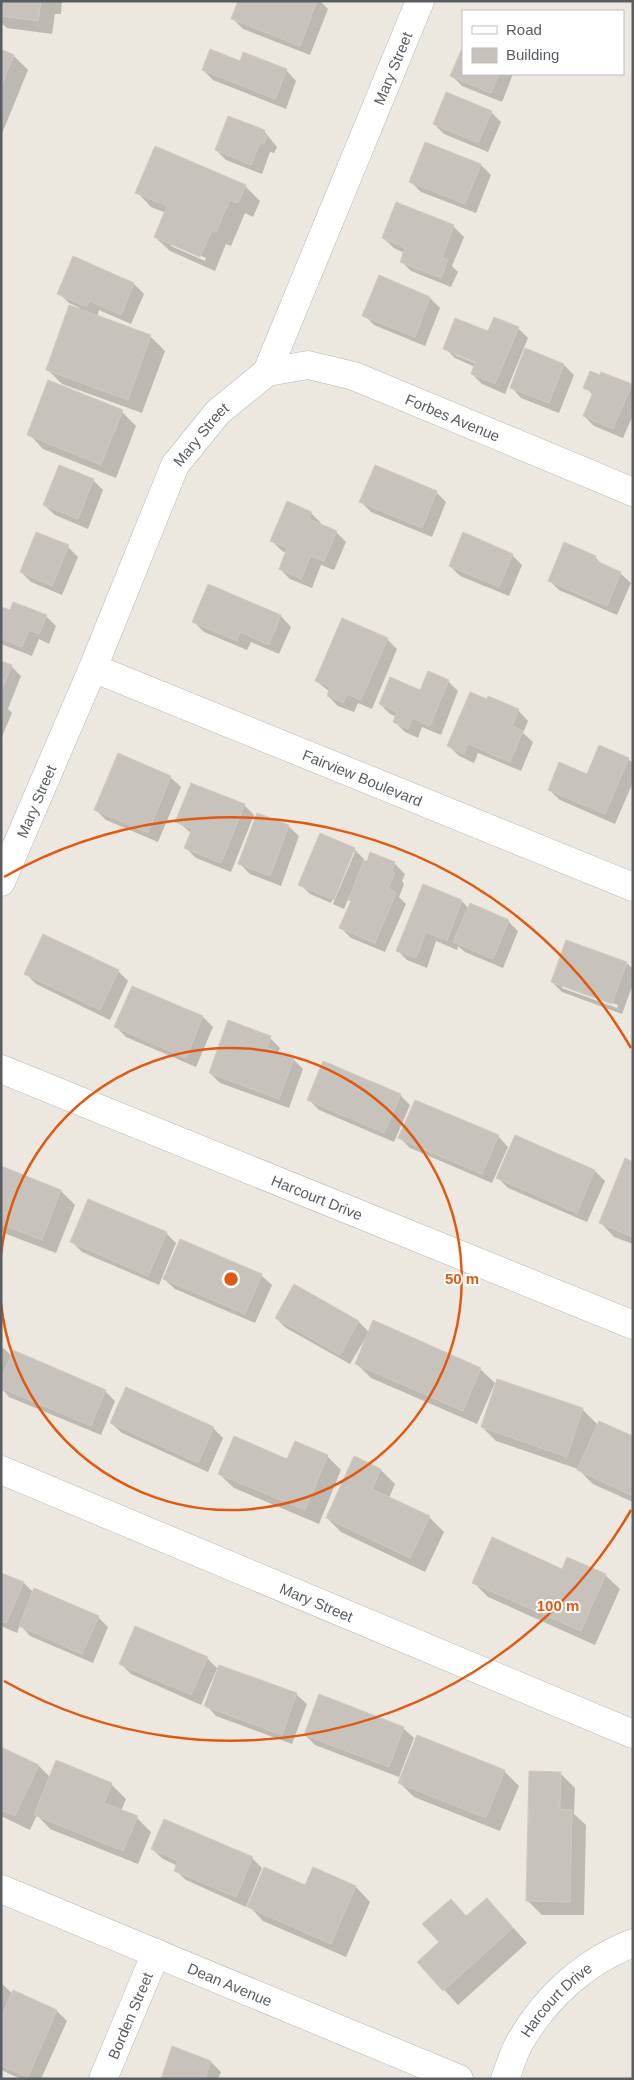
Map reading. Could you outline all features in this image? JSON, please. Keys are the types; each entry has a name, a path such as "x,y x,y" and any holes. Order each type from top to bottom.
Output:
{"street":[{"name":"Mary Street","path":"2,880 93,668 175,465 218,412 268,372 420,1"},
{"name":"Forbes Avenue","path":"268,372 308,365 354,376 633,492"},
{"name":"Fairview Boulevard","path":"93,668 631,883"},
{"name":"Harcourt Drive","path":"1,1069 633,1325"},
{"name":"Mary Street","path":"1,1470 633,1734"},
{"name":"Dean Avenue","path":"1,1889 459,2079"},
{"name":"Harcourt Drive","path":"505,2079 520,2041 548,2002 590,1964 633,1943"},
{"name":"Borden Street","path":"103,2079 156,1953"}],"building":[{"path":"1,1 41,1 38,21 1,16"},
{"path":"238,1 317,1 300,46 231,19"},
{"path":"462,48 462,75 499,75 491,93 450,76"},
{"path":"1,49 14,55 1,87"},
{"path":"210,49 240,61 243,52 287,69 275,99 202,70"},
{"path":"446,92 492,111 478,143 433,124"},
{"path":"228,116 265,130 263,134 267,136 264,144 260,143 251,165 215,150"},
{"path":"425,142 481,164 465,204 409,182"},
{"path":"155,146 246,185 238,203 230,200 216,232 212,230 200,257 154,237 167,206 135,193"},
{"path":"396,202 454,225 442,258 448,260 441,278 400,262 405,248 382,238"},
{"path":"73,256 134,283 121,315 89,301 87,307 57,294"},
{"path":"379,275 430,297 415,337 362,316"},
{"path":"69,305 151,335 128,400 46,370"},
{"path":"494,317 519,327 495,384 471,374 475,362 443,349 455,318 488,331"},
{"path":"525,348 564,364 549,403 510,388"},
{"path":"590,371 600,375 601,372 632,384 613,429 583,416 593,392 583,388"},
{"path":"48,380 123,410 101,465 27,435"},
{"path":"59,465 94,479 78,519 43,505"},
{"path":"375,465 437,491 422,528 359,502"},
{"path":"287,501 312,512 309,519 337,531 324,561 311,556 301,579 279,569 287,548 270,541"},
{"path":"36,532 69,545 52,586 20,572"},
{"path":"463,532 513,554 499,587 449,566"},
{"path":"564,542 596,556 594,560 621,572 607,606 548,581"},
{"path":"208,584 281,615 269,645 240,632 237,641 192,622"},
{"path":"13,602 47,615 39,634 29,630 22,647 1,639 1,607 10,610"},
{"path":"342,618 388,638 361,700 347,694 343,703 327,696 330,687 315,681"},
{"path":"1,661 12,665 1,691"},
{"path":"428,671 449,680 430,726 412,718 408,729 393,722 397,712 379,704 390,677 420,690"},
{"path":"470,692 487,699 488,696 519,709 512,726 523,731 510,762 468,744 464,754 447,746"},
{"path":"599,745 629,758 605,814 548,790 559,762 587,774"},
{"path":"118,753 171,776 148,833 94,810"},
{"path":"191,783 245,804 221,863 184,848 192,829 175,822"},
{"path":"257,813 289,825 270,876 238,864"},
{"path":"320,833 355,848 334,900 298,885"},
{"path":"370,852 395,862 392,871 395,873 388,888 396,893 375,943 339,928 351,901 348,900 364,860 367,861"},
{"path":"423,884 462,900 447,941 426,932 416,958 396,951"},
{"path":"470,903 509,920 493,959 453,942"},
{"path":"43,934 119,970 100,1010 24,974"},
{"path":"566,940 627,962 612,1004 551,982"},
{"path":"132,986 203,1016 186,1058 114,1027"},
{"path":"228,1020 271,1036 267,1048 294,1058 279,1099 209,1073"},
{"path":"323,1061 401,1094 384,1133 307,1100"},
{"path":"415,1100 499,1135 482,1174 398,1138"},
{"path":"515,1135 595,1170 577,1213 496,1178"},
{"path":"625,1158 633,1162 633,1237 599,1223"},
{"path":"1,1166 61,1190 42,1240 1,1224"},
{"path":"88,1199 167,1232 148,1276 70,1242"},
{"path":"180,1239 262,1274 245,1314 163,1279"},
{"path":"294,1284 359,1321 340,1355 275,1318"},
{"path":"373,1320 481,1368 463,1411 355,1364"},
{"path":"13,1350 106,1390 91,1426 1,1388 1,1379"},
{"path":"497,1379 583,1408 567,1457 481,1427"},
{"path":"126,1387 214,1427 198,1463 110,1423"},
{"path":"599,1421 633,1436 633,1496 577,1470"},
{"path":"234,1436 287,1459 295,1441 328,1455 305,1510 218,1474"},
{"path":"354,1456 381,1469 372,1489 430,1516 410,1558 326,1518"},
{"path":"492,1537 562,1569 567,1557 606,1574 581,1631 472,1583"},
{"path":"1,1573 24,1582 6,1623 1,1621"},
{"path":"34,1588 99,1616 82,1654 19,1626"},
{"path":"135,1626 208,1657 191,1695 119,1664"},
{"path":"219,1665 297,1693 282,1735 204,1706"},
{"path":"319,1694 404,1727 389,1767 304,1735"},
{"path":"417,1735 505,1770 486,1818 398,1783"},
{"path":"1,1747 39,1765 15,1816 1,1810"},
{"path":"56,1760 112,1783 104,1803 138,1816 123,1851 34,1815"},
{"path":"529,1771 561,1772 560,1809 572,1810 570,1902 526,1901"},
{"path":"164,1819 253,1857 236,1897 174,1871 178,1861 151,1849"},
{"path":"264,1867 305,1885 313,1867 356,1886 331,1944 247,1907"},
{"path":"487,1898 513,1928 443,1991 417,1962 439,1942 422,1924 451,1899 466,1916"},
{"path":"13,1990 57,2010 28,2077 1,2066 1,2018"},
{"path":"172,2046 211,2061 205,2079 161,2079"}]}
